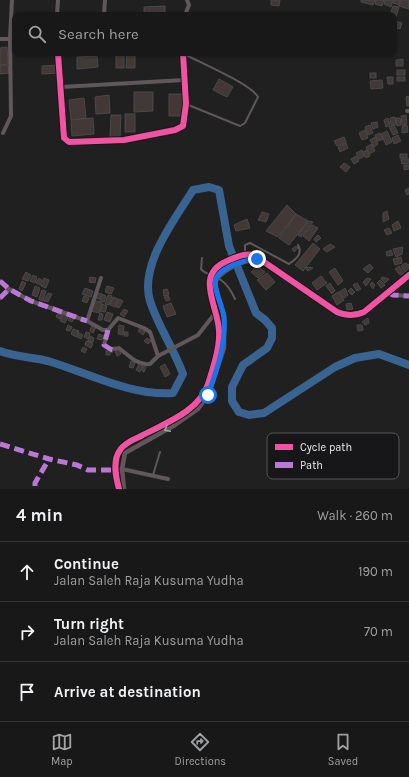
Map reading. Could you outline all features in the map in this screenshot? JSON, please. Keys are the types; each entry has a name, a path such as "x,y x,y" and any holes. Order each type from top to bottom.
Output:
{"street":[{"path":"12,0 12,12"},
{"path":"57,12 58,0"},
{"path":"104,12 105,0"},
{"path":"186,12 189,1"},
{"path":"0,39 12,39"},
{"path":"1,134 11,116 13,56"},
{"path":"58,56 64,138 69,142 124,140 180,128 185,122 186,104 183,56"},
{"path":"61,87 184,80"},
{"path":"119,489 116,470 117,457 124,446 182,414 197,403 202,396 211,374 219,340 216,312 209,284 210,276 223,263 239,256 252,254 257,259 337,312 356,316 364,312 389,293 409,275"},
{"path":"124,489 122,469 123,457 127,450 175,425 198,409 208,395 221,357 224,338 224,316 215,285 217,278 227,269 240,263 257,259"},
{"path":"87,321 101,278"},
{"path":"0,280 9,289 31,300 87,321 103,330 108,330"},
{"path":"0,298 9,289"},
{"path":"389,293 393,295 409,296"},
{"path":"158,356 152,336 144,328 118,318 108,330 104,345 106,347 112,350 120,348 129,357 145,364 150,364 158,356 198,335 216,312"},
{"path":"116,470 122,469 168,479"}],"lane":[{"path":"186,104 240,126 245,123 258,97 243,84 189,56"},
{"path":"245,255 245,245 250,243 289,264 300,254 301,249 298,245"},
{"path":"202,258 201,269 206,274 221,280 231,291 235,299"},
{"path":"153,475 160,452"}],"building":[{"path":"271,0 280,0 279,6 271,5"},
{"path":"361,0 375,0 373,5 361,2"},
{"path":"376,0 384,0 382,6 375,4"},
{"path":"385,0 393,0 391,7 384,4"},
{"path":"394,0 400,0 399,5 393,3"},
{"path":"401,0 409,0 409,9 399,6"},
{"path":"165,6 165,12 144,12 144,7"},
{"path":"393,6 399,7 397,14 397,12 391,12"},
{"path":"397,22 402,23 400,29 397,28"},
{"path":"7,47 8,64 0,65 0,48"},
{"path":"97,56 98,67 77,69 77,57"},
{"path":"116,56 124,56 124,68 116,68"},
{"path":"127,56 135,56 135,68 126,68"},
{"path":"403,59 403,66 396,66 396,60"},
{"path":"0,65 8,65 9,73 0,74"},
{"path":"57,65 58,73 42,74 42,66"},
{"path":"397,70 405,70 405,75 397,75"},
{"path":"370,73 376,73 376,78 370,78"},
{"path":"387,77 393,77 393,84 388,84"},
{"path":"397,77 405,77 405,81 397,81"},
{"path":"219,79 233,87 227,97 213,90"},
{"path":"382,80 383,88 371,89 370,81"},
{"path":"134,92 153,92 153,111 134,112"},
{"path":"169,94 182,94 182,116 169,116"},
{"path":"109,95 110,113 96,114 95,97"},
{"path":"409,96 409,106 407,106 406,97"},
{"path":"84,98 86,118 71,120 69,100"},
{"path":"125,114 135,114 135,132 125,132"},
{"path":"111,115 121,115 120,137 110,137"},
{"path":"406,115 407,124 402,125 401,116"},
{"path":"395,117 396,124 391,125 390,118"},
{"path":"93,118 94,134 72,136 71,120"},
{"path":"388,118 390,125 386,127 384,120"},
{"path":"396,118 400,118 401,125 397,126"},
{"path":"377,122 378,127 373,129 371,123"},
{"path":"370,125 373,133 368,135 365,127"},
{"path":"394,125 398,133 393,135 389,127"},
{"path":"407,125 408,132 402,133 402,126"},
{"path":"365,130 368,138 362,140 359,133"},
{"path":"387,131 392,142 386,145 381,134"},
{"path":"380,133 383,139 378,141 375,135"},
{"path":"398,135 401,141 394,144 392,138"},
{"path":"344,137 346,142 337,146 334,141"},
{"path":"375,137 378,144 374,147 370,140"},
{"path":"346,143 348,148 340,152 338,147"},
{"path":"372,144 375,151 369,154 366,147"},
{"path":"362,150 365,156 359,159 356,153"},
{"path":"367,150 370,156 366,158 363,152"},
{"path":"400,154 407,154 407,158 400,158"},
{"path":"356,156 359,161 354,164 351,159"},
{"path":"401,159 409,159 409,163 402,164"},
{"path":"344,163 350,167 346,172 340,167"},
{"path":"404,165 409,165 409,169 404,170"},
{"path":"409,188 409,194 407,195 405,190"},
{"path":"287,205 296,214 278,237 266,231"},
{"path":"387,211 389,219 383,222 383,213"},
{"path":"262,212 269,214 266,222 258,220"},
{"path":"296,214 308,221 289,245 279,238"},
{"path":"247,219 250,228 236,231 234,225"},
{"path":"308,221 313,222 301,237 298,235"},
{"path":"398,221 401,228 394,231 392,225"},
{"path":"312,225 318,228 309,241 303,236"},
{"path":"389,228 392,233 387,235 384,230"},
{"path":"318,235 321,238 316,242 314,239"},
{"path":"313,243 320,249 303,271 295,265"},
{"path":"330,244 335,247 327,252 323,249"},
{"path":"296,246 298,248 294,252 292,249"},
{"path":"403,247 402,254 396,257 393,249"},
{"path":"391,250 393,255 387,256 386,252"},
{"path":"401,257 402,263 395,265 393,259"},
{"path":"405,263 409,265 409,268 405,272 401,266"},
{"path":"370,264 373,268 368,273 363,269"},
{"path":"258,266 265,272 258,278 251,272"},
{"path":"399,266 404,273 400,275 395,269"},
{"path":"305,268 313,268 308,271"},
{"path":"335,268 343,281 338,285 329,272"},
{"path":"26,272 31,275 28,281 22,279"},
{"path":"267,273 275,282 266,290 257,280"},
{"path":"33,275 37,277 35,283 30,281"},
{"path":"321,276 327,283 317,290 312,283"},
{"path":"90,277 96,278 95,283 89,282"},
{"path":"382,277 389,279 385,283 381,279"},
{"path":"39,278 42,280 40,285 36,283"},
{"path":"44,278 49,280 46,288 41,286"},
{"path":"367,278 371,279 366,286 363,282"},
{"path":"380,280 385,285 381,288 377,283"},
{"path":"22,281 26,283 22,291 19,289"},
{"path":"372,282 375,285 373,289 370,285"},
{"path":"330,283 335,291 332,294 326,286"},
{"path":"357,283 361,289 357,291 353,285"},
{"path":"35,286 40,288 37,297 32,295"},
{"path":"107,286 114,288 111,294 105,292"},
{"path":"85,288 93,291 91,297 82,294"},
{"path":"345,288 348,295 344,298 339,292"},
{"path":"351,288 355,292 352,295 348,291"},
{"path":"167,289 169,294 164,296 163,290"},
{"path":"42,290 46,291 43,301 39,299"},
{"path":"338,292 344,300 337,305 332,296"},
{"path":"48,293 52,294 48,302 44,301"},
{"path":"97,293 102,294 100,299 95,298"},
{"path":"102,294 106,296 104,302 100,301"},
{"path":"108,295 112,296 109,305 105,304"},
{"path":"168,295 170,300 166,301 164,297"},
{"path":"84,296 89,298 87,303 82,301"},
{"path":"113,297 118,299 115,307 110,305"},
{"path":"119,299 123,301 119,308 116,307"},
{"path":"94,300 102,303 99,313 91,311"},
{"path":"171,303 176,314 167,317 163,306"},
{"path":"351,303 353,309 347,310 346,304"},
{"path":"102,304 107,306 105,312 100,311"},
{"path":"124,309 128,311 124,317 120,314"},
{"path":"59,310 63,312 60,319 56,317"},
{"path":"107,312 113,314 110,322 104,320"},
{"path":"64,313 69,315 65,323 60,321"},
{"path":"100,313 103,314 102,320 98,320"},
{"path":"71,315 75,317 72,322 68,320"},
{"path":"368,318 369,323 365,325 362,322"},
{"path":"68,325 72,327 70,331 66,330"},
{"path":"92,325 96,327 93,333 90,331"},
{"path":"119,325 124,326 123,335 118,334"},
{"path":"357,325 362,325 363,330 358,331"},
{"path":"140,328 145,332 143,335 138,331"},
{"path":"73,329 79,331 76,337 71,334"},
{"path":"86,332 90,333 88,339 84,337"},
{"path":"124,332 128,332 128,336 124,336"},
{"path":"79,333 83,335 81,339 77,337"},
{"path":"99,334 104,336 102,340 97,339"},
{"path":"90,336 94,338 93,342 88,341"},
{"path":"147,338 151,341 148,344 144,341"},
{"path":"86,341 93,343 91,348 85,345"},
{"path":"83,347 87,349 85,353 81,351"},
{"path":"119,349 121,354 117,356 115,351"},
{"path":"110,350 110,355 106,355 106,351"},
{"path":"131,361 135,363 133,368 129,367"},
{"path":"139,364 143,366 140,372 136,370"},
{"path":"165,364 170,374 165,377 160,367"},
{"path":"144,366 146,367 144,372 142,371"}],"waterway":[{"path":"0,351 12,355 48,361 110,383 141,391 173,393 183,374 150,301 148,287 150,273 154,258 161,243 193,190 209,187 219,190 229,246 256,313 272,328 272,338 267,348 243,365 232,387 232,401 239,412 249,415 264,413 335,367 355,358 379,354 409,365"}],"marked path":[{"path":"0,281 9,289 31,301 87,321"},
{"path":"0,298 9,289"},
{"path":"389,293 393,295 409,296"},
{"path":"108,330 104,345 112,350 116,349"},
{"path":"0,444 49,459 77,465 88,470 116,470"},
{"path":"35,486 35,483 49,459"}],"cycle path":[{"path":"58,56 64,138 69,142 124,140 175,130 183,126 186,104 183,56"},
{"path":"119,489 115,464 118,454 122,448 131,441 189,410 203,394 208,384 216,358 219,338 218,321 210,292 212,274 217,267 240,256 254,255 337,312 350,315 364,312 409,275"}],"route":[{"path":"208,395 224,348 224,316 215,283 217,278 227,269 240,263 257,259"}]}
